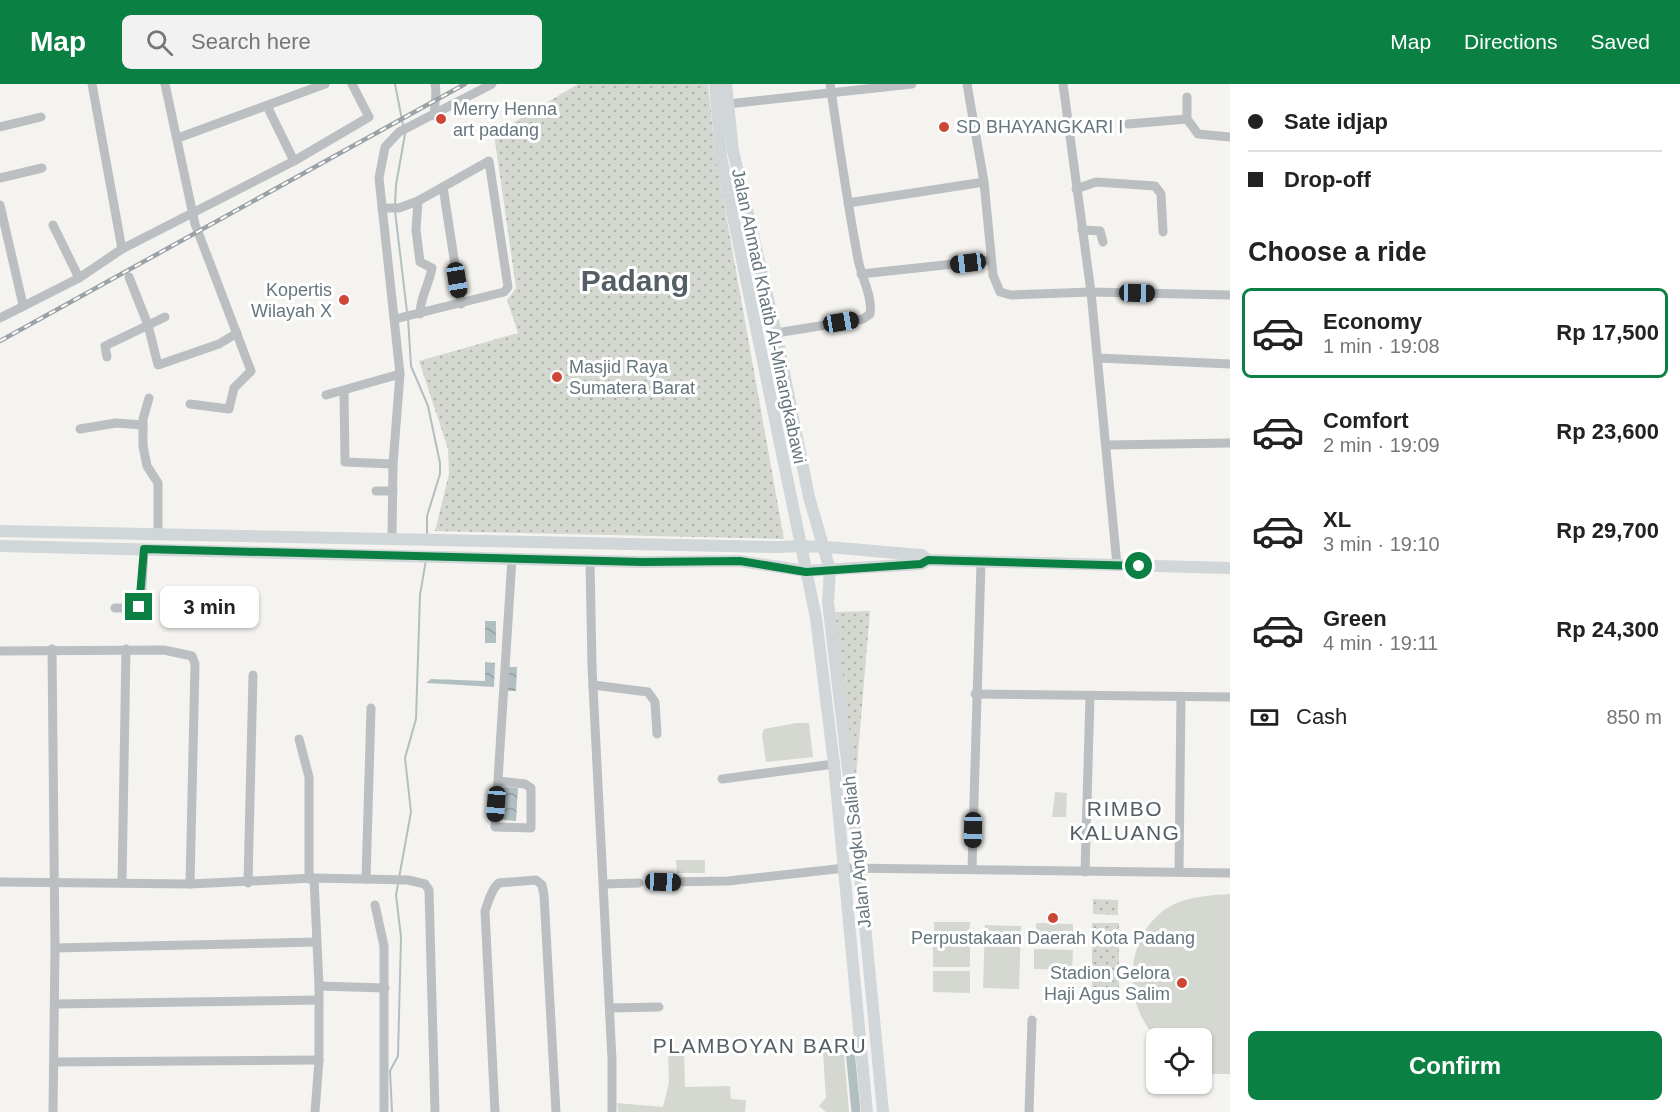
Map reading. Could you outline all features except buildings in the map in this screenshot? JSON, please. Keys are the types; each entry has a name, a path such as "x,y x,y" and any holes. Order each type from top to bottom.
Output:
{"main road":[{"name":"Jalan Ahmad Khatib Al-Minangkabawi","path":"715,84 722,156 733,216 806,572"},
{"name":"Jalan Ahmad Khatib Al-Minangkabawi","path":"726,84 733,151 776,333 809,497 830,570"},
{"path":"733,216 748,213"},
{"path":"0,531 433,541 823,545 922,555 928,560"},
{"path":"186,535 186,550"},
{"path":"0,546 432,557 740,561 806,572 921,564 928,560 1230,568"},
{"name":"Jalan Angku Saliah","path":"830,570 828,592 883,1112"},
{"name":"Jalan Angku Saliah","path":"806,572 812,594 834,764 867,1112"}],"street":[{"path":"92,84 122,249"},
{"path":"165,84 200,237 251,371 234,388 231,408 223,411 190,404"},
{"path":"178,138 325,84"},
{"path":"0,318 23,304 30,304 79,278 122,249 294,161 369,117 352,84"},
{"path":"435,84 437,93 433,105 435,116"},
{"path":"392,539 393,464 400,374 408,317 390,208 379,178 381,162 385,147 399,132 435,116 492,84"},
{"path":"728,104 831,88 912,84"},
{"path":"967,84 984,182 991,260 996,286 1000,292 1011,295 1091,292 1230,295"},
{"path":"1063,84 1091,292 1117,565"},
{"path":"776,333 868,316 870,303 861,274 831,88"},
{"path":"1187,97 1187,119 1200,135 1230,137"},
{"path":"267,106 294,161"},
{"path":"0,127 41,117"},
{"path":"1128,124 1187,119"},
{"path":"390,208 418,201 489,161 508,287 504,292 408,317"},
{"path":"0,178 42,168"},
{"path":"848,202 984,182"},
{"path":"1077,189 1096,182 1155,186 1161,194 1163,232"},
{"path":"443,187 461,304"},
{"path":"408,317 429,286 432,268 420,262 416,230 418,201"},
{"path":"0,205 23,304"},
{"path":"53,225 79,278"},
{"path":"1082,230 1100,231 1103,242"},
{"path":"861,274 991,260"},
{"path":"129,277 148,325 158,365 219,344 237,333"},
{"path":"107,357 105,346 165,317"},
{"path":"1098,358 1230,363"},
{"path":"326,395 344,391 368,381 400,374"},
{"path":"344,391 345,462 393,464"},
{"path":"149,398 142,425 144,457 158,483 158,536"},
{"path":"80,429 116,423 142,425"},
{"path":"1107,445 1230,443"},
{"path":"376,491 393,491"},
{"path":"115,608 136,608 141,604 144,549"},
{"path":"498,781 525,784 531,788 531,828 495,827 512,558"},
{"path":"590,560 593,685 610,1008 612,1112"},
{"path":"972,869 975,694 981,563"},
{"path":"52,649 55,948 53,1112"},
{"path":"122,883 126,649"},
{"path":"0,651 126,649 180,652 192,656 194,660 190,884"},
{"path":"248,883 253,675"},
{"path":"593,685 648,692 655,702 657,734"},
{"path":"975,694 1230,697"},
{"path":"1085,872 1090,696"},
{"path":"1179,872 1181,697"},
{"path":"366,879 371,708"},
{"path":"299,739 309,777 312,879 320,986 319,1060 315,1112"},
{"path":"722,779 834,764"},
{"path":"663,882 728,882 845,868 1230,873"},
{"path":"0,882 190,884 366,879 403,880 425,884 429,890 435,1112"},
{"path":"495,1112 485,911 491,901 492,890 499,883 536,880 542,885 544,895 556,1112"},
{"path":"604,884 639,883"},
{"path":"375,905 384,946 384,1112"},
{"path":"55,948 316,942"},
{"path":"320,986 385,988"},
{"path":"55,1004 320,1000"},
{"path":"610,1008 659,1007"},
{"path":"1029,1112 1032,1020"},
{"path":"54,1062 319,1060"}],"shaded area":[{"path":"578,84 708,84 715,153 784,539 435,531 449,474 448,449 419,361 518,333 507,300 516,288 494,134"},
{"path":"870,611 855,789 835,612"},
{"path":"809,723 813,757 766,762 762,735 764,729"},
{"path":"1055,792 1067,793 1066,817 1052,817"},
{"path":"676,860 705,860 705,873 677,873"},
{"name":"Stadion Gelora Haji Agus Salim","path":"1230,894 1230,1074 1212,1074 1212,1028 1148,1028 1137,1007 1133,989 1136,952 1153,920 1174,904 1206,896"},
{"path":"1093,899 1118,900 1118,915 1093,914"},
{"path":"934,922 970,922 970,943 934,943"},
{"path":"1036,923 1073,924 1073,943 1035,943"},
{"path":"1092,923 1119,923 1119,939 1092,939"},
{"path":"985,925 1021,926 1019,989 983,988"},
{"path":"1092,945 1119,946 1119,996 1092,996"},
{"path":"933,946 970,946 970,967 933,967"},
{"path":"1034,949 1073,950 1072,970 1034,969"},
{"path":"933,971 970,971 970,993 933,992"},
{"path":"832,1048 837,1049 837,1055 844,1055 849,1112 826,1112 819,1106 826,1098 823,1053"},
{"path":"684,1052 685,1087 730,1086 731,1099 746,1100 745,1112 618,1112 617,1103 663,1107 669,1082 668,1053"}],"water":[{"path":"485,621 496,621 496,643 485,643"},
{"path":"485,662 495,663 494,687 426,683 431,679 485,681"},
{"path":"508,667 517,667 516,691 507,691"},
{"path":"498,786 518,788 516,821 496,819"}],"waterway":[{"path":"395,84 403,125"},
{"path":"395,205 405,134"},
{"path":"395,211 407,312"},
{"path":"408,318 411,366 428,406 440,463 440,474 427,516 427,536"},
{"path":"399,878 411,812 405,758 416,719 420,595 426,560"},
{"path":"392,1112 390,1071 398,1056 401,937 396,895 398,884"},
{"path":"850,1050 856,1112"}],"railway":[{"path":"0,341 465,84"}],"place":[{"name":"Merry Henna art padang","path":"441,119"},
{"name":"SD BHAYANGKARI I","path":"944,127"},
{"name":"Kopertis Wilayah X","path":"344,300"},
{"name":"Masjid Raya Sumatera Barat","path":"557,377"},
{"name":"Perpustakaan Daerah Kota Padang","path":"1053,918"},
{"name":"Stadion Gelora Haji Agus Salim","path":"1182,983"}],"district":[{"name":"Padang","path":"635,281"},
{"name":"RIMBO KALUANG","path":"1125,821"},
{"name":"PLAMBOYAN BARU","path":"760,1046"}],"route":[{"path":"139,607 142,597 144,549 643,562 740,561 806,572 921,564 928,560 1139,566"}]}
